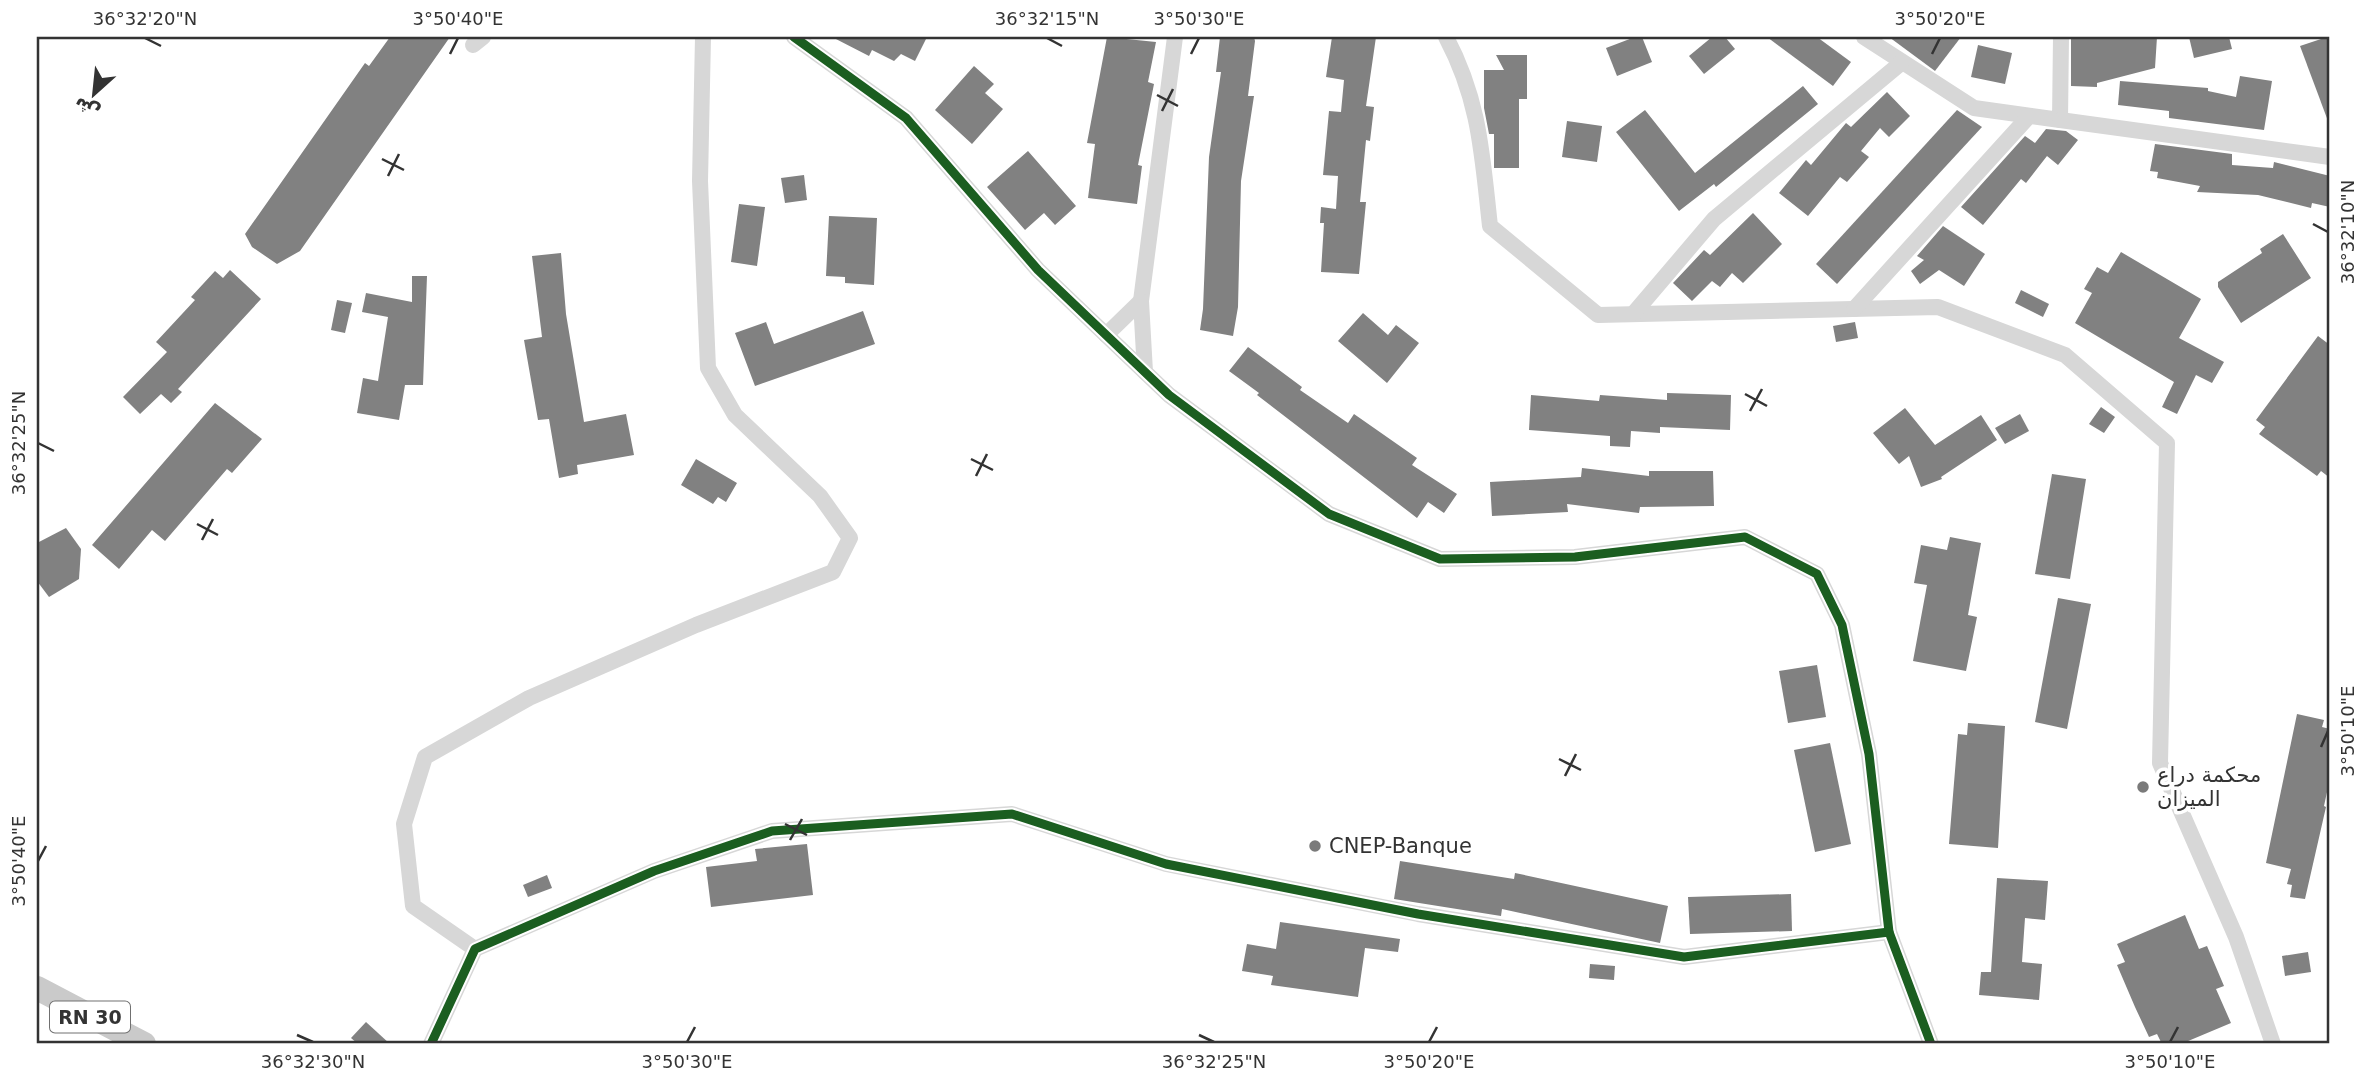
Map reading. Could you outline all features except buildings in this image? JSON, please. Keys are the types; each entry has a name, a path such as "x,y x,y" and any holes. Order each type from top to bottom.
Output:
{"main road":[{"name":"RN 30","path":"37,988 144,1044"}],"street":[{"path":"475,948 413,906 404,824 425,757 529,698 696,625 833,572 850,538 820,496 735,415 708,368 699,181 702,37"},
{"path":"794,37 906,118 1038,270 1169,395 1329,514 1440,559 1575,557 1745,537 1817,574 1842,625 1869,754 1889,932 1931,1044"},
{"path":"1145,372 1141,301 1175,37"},
{"path":"1446,37 1458,59 1478,116 1490,226 1598,315 1937,307 2065,355 2167,443 2161,763 2236,937 2273,1044"},
{"path":"1864,37 1974,108 2330,157"},
{"path":"2060,120 2061,37"},
{"path":"1634,313 1714,219 1901,63"},
{"path":"1854,309 2029,116"},
{"path":"1106,335 1141,301"},
{"path":"430,1044 475,948 654,871 772,831 1012,814 1166,864 1418,914 1684,957 1889,932"}],"cycle path":[{"path":"794,37 906,118 1038,270 1169,395 1329,514 1440,559 1575,557 1745,537 1817,574 1842,625 1869,754 1889,932"},
{"path":"431,1044 475,949 654,871 772,831 1012,814 1166,864 1418,914 1684,957 1889,932 1931,1044"}],"place":[{"name":"محكمة دراع الميزان","path":"2143,787"},
{"name":"CNEP-Banque","path":"1315,846"}]}
